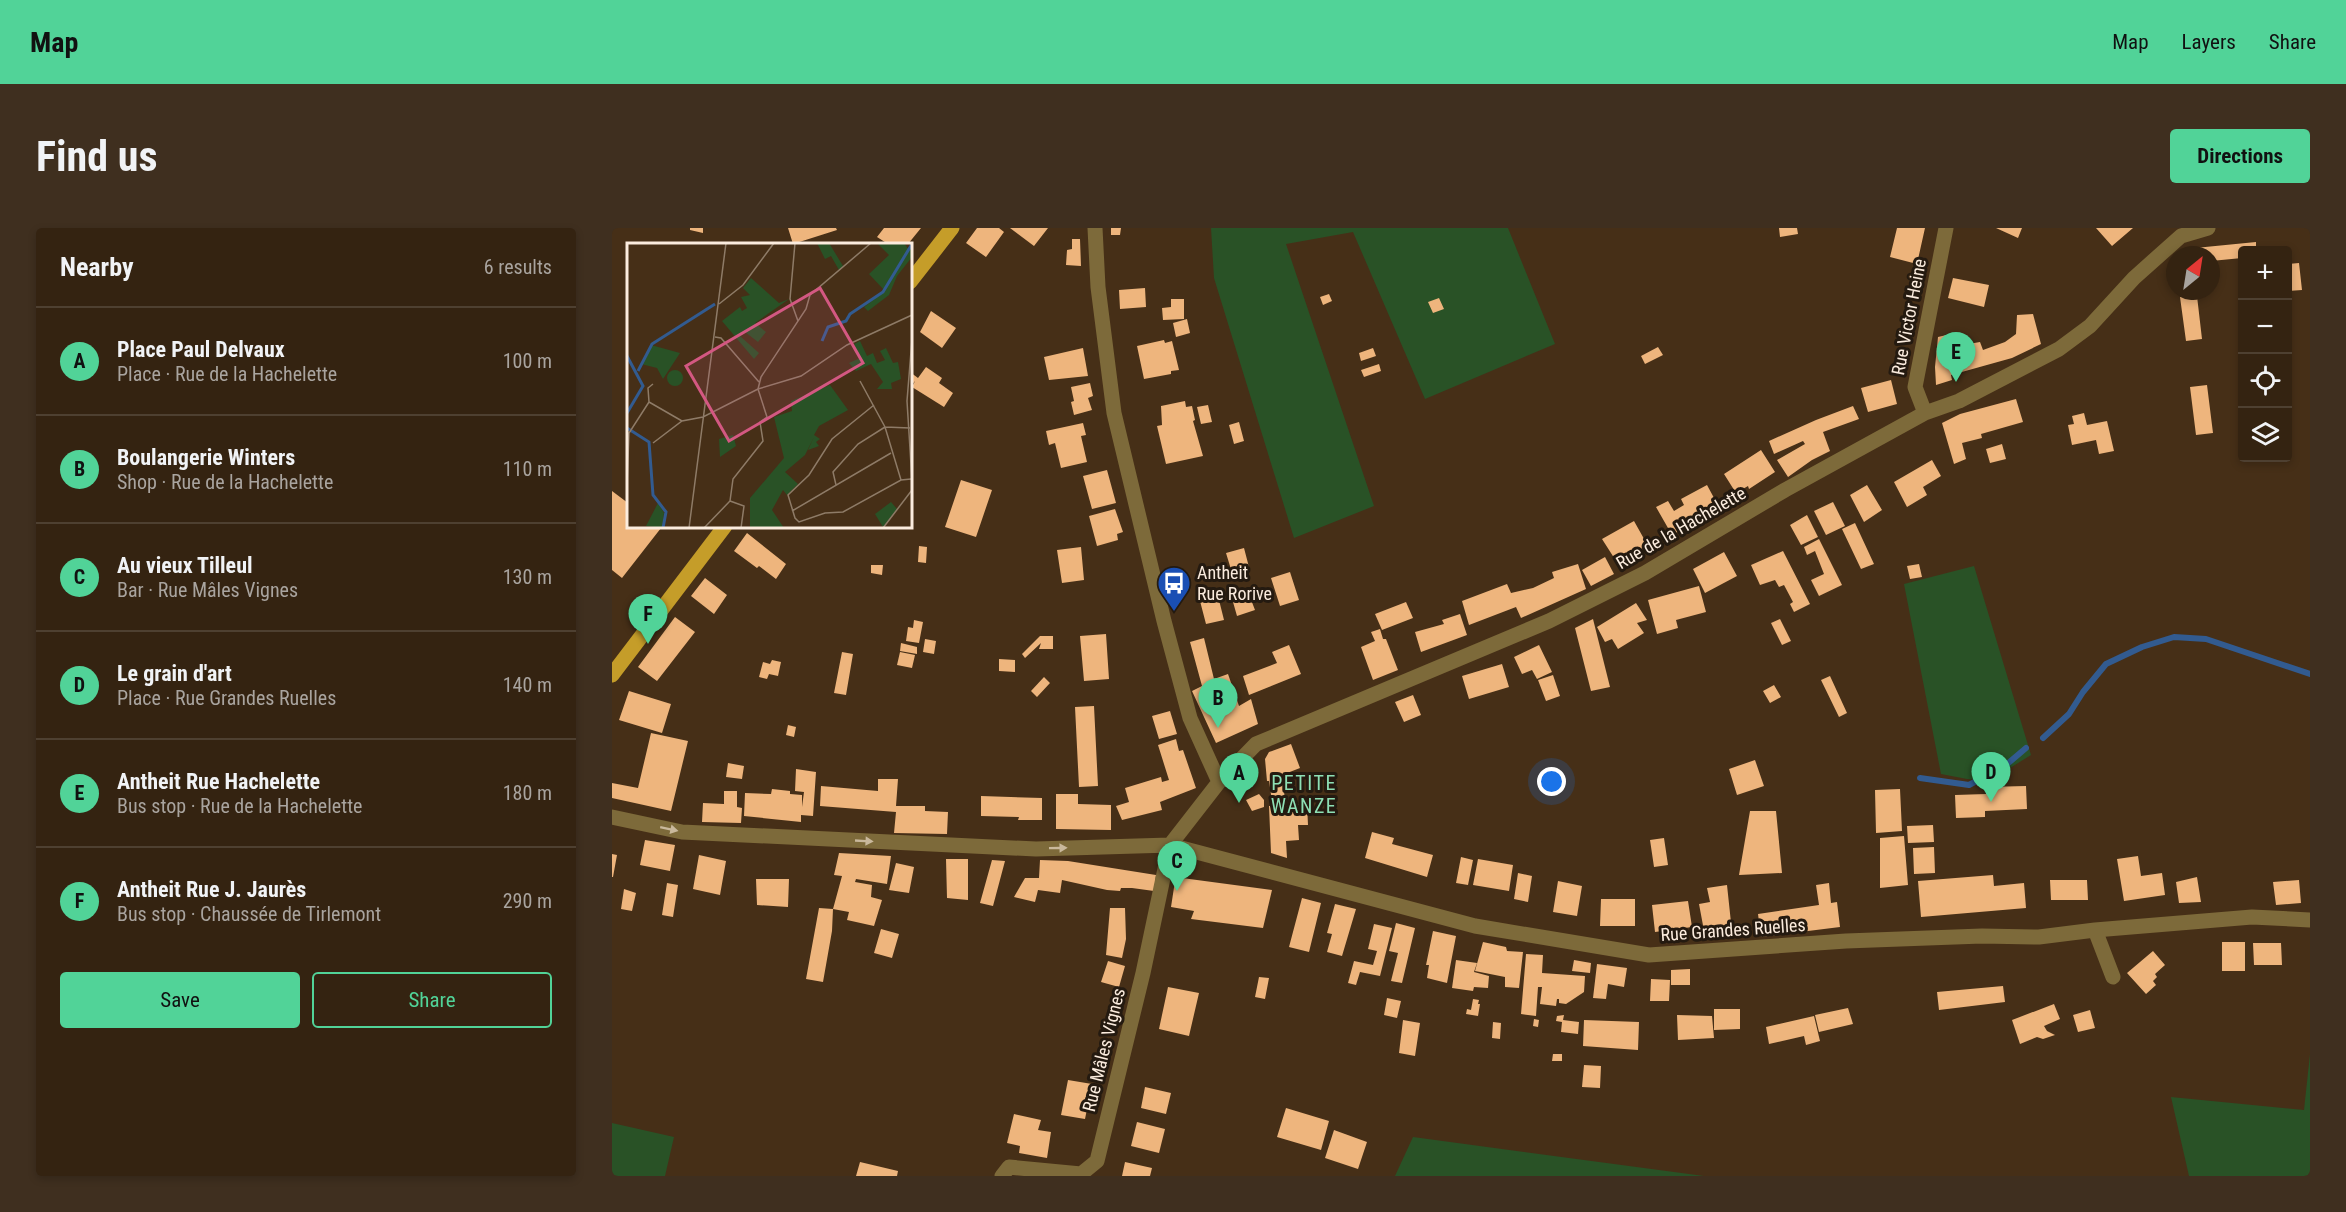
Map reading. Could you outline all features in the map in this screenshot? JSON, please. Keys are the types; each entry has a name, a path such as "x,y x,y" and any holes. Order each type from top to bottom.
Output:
{"main road":[{"path":"912,279 952,228"},
{"path":"612,675 723,528"}],"street":[{"path":"1095,228 1098,287 1113,413 1190,718 1219,782"},
{"name":"Rue Victor Heine","path":"1925,413 1914,387 1946,228"},
{"name":"Rue de la Hachelette","path":"1170,845 1219,782 1256,744 1549,621 1645,573 1785,490 1925,413 1959,401 2059,349 2090,326 2134,278 2181,236 2208,228"},
{"name":"Rue Grandes Ruelles","path":"612,817 682,832 1036,849 1170,845 1476,926 1648,955 1846,941 1982,936 2039,937 2252,917 2310,920"},
{"name":"Rue Mâles Vignes","path":"1002,1176 1009,1167 1081,1174 1097,1161 1143,974 1170,845"},
{"path":"2095,930 2113,977"}],"green space":[{"path":"1211,228 1508,228 1555,344 1425,399 1353,232 1286,244 1374,506 1294,538 1214,278"},
{"path":"1974,566 2031,755 1989,781 1941,774 1904,584"},
{"path":"2310,1054 2310,1176 2189,1176 2171,1097 2304,1110"},
{"path":"612,1123 674,1137 665,1176 612,1176"},
{"path":"1413,1137 1704,1176 1395,1176"}],"building":[{"path":"690,228 703,228 703,233 690,230"},
{"path":"788,228 836,228 837,230 796,243 793,243"},
{"path":"884,228 921,228 909,243 886,243 877,237"},
{"path":"977,228 999,228 1004,232 986,257 966,243"},
{"path":"1010,228 1048,228 1034,246"},
{"path":"1111,228 1121,228 1120,235 1111,235"},
{"path":"1779,228 1797,228 1798,234 1780,237"},
{"path":"1897,228 1925,228 1917,264 1890,257"},
{"path":"1996,228 2022,228 2018,238"},
{"path":"2096,228 2133,228 2112,246"},
{"path":"1072,239 1080,239 1081,266 1066,265 1067,250 1072,249"},
{"path":"2256,242 2256,246 2238,246 2238,258 2220,260 2220,246 2215,246"},
{"path":"2299,263 2302,290 2292,291 2292,264"},
{"path":"1953,278 1989,285 1984,307 1948,298"},
{"path":"1145,288 1146,307 1120,309 1119,290"},
{"path":"1329,294 1332,301 1323,305 1320,297"},
{"path":"1439,298 1444,309 1433,313 1428,302"},
{"path":"1171,299 1184,299 1184,319 1163,320 1162,308 1171,307"},
{"path":"2180,300 2197,300 2202,339 2186,341"},
{"path":"931,311 956,328 942,348 920,332"},
{"path":"2033,314 2041,344 2012,358 1951,375 1952,380 1936,385 1938,337 1955,333 1957,346 1980,342 1983,350 2005,342 2016,334 2017,315"},
{"path":"1187,319 1190,333 1176,337 1173,323"},
{"path":"1164,340 1165,343 1172,341 1179,370 1171,371 1171,374 1144,379 1137,346"},
{"path":"1658,347 1663,355 1645,364 1641,356"},
{"path":"1083,348 1088,376 1049,380 1044,357"},
{"path":"1373,348 1376,356 1361,361 1359,353"},
{"path":"1379,364 1381,371 1364,377 1361,370"},
{"path":"926,367 942,378 939,383 953,393 944,407 912,387 915,381 912,385 912,374 918,378"},
{"path":"1891,380 1897,404 1868,412 1861,388"},
{"path":"1090,383 1093,396 1088,398 1092,410 1074,415 1071,387"},
{"path":"2207,385 2213,433 2196,435 2190,387"},
{"path":"2016,399 2023,422 1981,434 1982,438 1962,443 1966,459 1954,464 1942,423 1960,414"},
{"path":"1185,401 1186,407 1192,406 1195,420 1193,421 1203,456 1166,464 1157,426 1162,425 1161,406"},
{"path":"1208,405 1212,422 1201,424 1197,407"},
{"path":"1853,406 1859,419 1823,432 1830,451 1812,460 1788,477 1777,460 1805,444 1803,441 1774,454 1769,441"},
{"path":"2084,413 2087,425 2107,421 2114,451 2099,454 2096,440 2072,445 2068,425 2074,424 2072,416"},
{"path":"1239,422 1244,441 1234,444 1229,425"},
{"path":"1083,423 1086,435 1081,436 1087,462 1061,468 1055,443 1049,445 1046,431"},
{"path":"2002,444 2006,459 1990,463 1986,449"},
{"path":"1761,450 1775,472 1749,489 1748,486 1736,493 1724,474"},
{"path":"1932,460 1941,476 1923,487 1927,495 1907,507 1894,482"},
{"path":"1107,470 1116,503 1092,509 1083,476"},
{"path":"961,480 992,490 976,537 945,527"},
{"path":"1707,485 1720,509 1672,535 1656,507 1668,501 1674,511 1684,505 1681,499"},
{"path":"1867,485 1882,510 1864,522 1850,495"},
{"path":"612,491 627,502 627,528 661,528 622,578 612,570"},
{"path":"1833,502 1845,526 1826,535 1814,511"},
{"path":"1115,509 1123,532 1117,534 1118,540 1097,546 1089,516"},
{"path":"1807,515 1818,537 1801,545 1790,525"},
{"path":"1634,521 1648,546 1618,564 1602,539"},
{"path":"1855,523 1874,564 1861,569 1842,529"},
{"path":"747,533 786,564 776,579 734,551"},
{"path":"1819,539 1842,585 1819,596 1811,580 1824,574 1815,551 1807,555 1804,547"},
{"path":"919,546 927,547 926,563 918,562"},
{"path":"1081,547 1084,580 1062,583 1057,550"},
{"path":"1244,548 1250,571 1233,576 1226,553"},
{"path":"1783,551 1810,604 1794,612 1790,604 1793,602 1784,585 1779,587 1775,580 1760,585 1751,565"},
{"path":"1724,552 1737,576 1705,593 1693,569"},
{"path":"1605,557 1614,574 1591,586 1582,570"},
{"path":"1578,564 1586,589 1521,618 1516,607 1469,625 1462,601 1507,584 1511,593 1533,588 1554,578 1552,572"},
{"path":"1919,564 1922,577 1910,579 1907,566"},
{"path":"871,565 883,565 882,575 871,573"},
{"path":"1290,572 1299,600 1280,606 1271,578"},
{"path":"705,578 727,595 714,614 691,596"},
{"path":"1699,586 1706,612 1676,620 1678,628 1657,634 1648,600"},
{"path":"1218,596 1224,620 1206,624 1200,601"},
{"path":"1250,597 1255,610 1237,616 1233,602"},
{"path":"1406,602 1413,618 1382,630 1375,614"},
{"path":"1636,603 1647,620 1637,623 1644,633 1618,649 1612,639 1605,642 1597,627"},
{"path":"1460,614 1467,635 1421,652 1415,632 1444,624 1442,620"},
{"path":"675,617 695,632 657,681 638,667"},
{"path":"1593,619 1610,687 1591,691 1575,628"},
{"path":"1780,619 1791,641 1782,645 1771,623"},
{"path":"914,620 923,622 919,643 906,641 908,627 913,628"},
{"path":"1380,629 1398,670 1373,680 1361,647 1375,641 1371,632"},
{"path":"1106,634 1109,679 1084,681 1080,636"},
{"path":"1040,636 1053,636 1053,649 1039,649 1041,643 1025,658 1022,654"},
{"path":"1204,638 1214,679 1228,674 1239,706 1251,699 1258,724 1216,743 1192,691 1202,686 1190,642"},
{"path":"925,639 936,641 934,654 923,652"},
{"path":"901,643 917,647 917,654 900,651"},
{"path":"1289,645 1301,674 1249,695 1243,676 1277,663 1272,652"},
{"path":"1539,645 1552,672 1537,679 1532,670 1522,674 1514,657"},
{"path":"842,652 853,654 846,695 834,693"},
{"path":"900,652 915,655 912,668 897,665"},
{"path":"999,659 1015,660 1015,672 999,671"},
{"path":"772,660 781,662 778,676 769,674 767,679 759,677 763,662 770,664"},
{"path":"1502,664 1509,687 1469,699 1462,676"},
{"path":"1553,675 1560,696 1546,701 1538,680"},
{"path":"1830,676 1847,713 1839,717 1821,680"},
{"path":"1044,677 1050,683 1037,697 1031,691"},
{"path":"1774,685 1781,697 1770,703 1763,691"},
{"path":"629,691 671,704 662,733 619,720"},
{"path":"1413,695 1421,715 1404,722 1395,702"},
{"path":"1094,706 1098,786 1079,787 1075,707"},
{"path":"1170,711 1177,734 1159,739 1152,716"},
{"path":"788,725 796,727 794,737 786,735"},
{"path":"651,733 688,741 671,811 612,798 612,783 638,788"},
{"path":"1176,739 1179,751 1183,750 1196,788 1160,802 1162,810 1122,820 1116,806 1129,802 1125,788 1161,777 1162,782 1169,780 1158,745"},
{"path":"1291,744 1300,768 1282,775 1285,800 1272,801 1265,759 1269,752"},
{"path":"1755,760 1764,786 1737,795 1729,769"},
{"path":"728,763 744,766 742,779 726,777"},
{"path":"796,769 816,772 813,816 801,815 801,822 744,816 745,793 771,794 772,789 790,791 790,794 802,795 802,807 804,792 795,791"},
{"path":"878,779 898,779 896,806 925,806 925,811 948,812 947,834 894,833 896,812 820,806 821,786 878,791"},
{"path":"2026,786 2027,809 1985,811 1985,817 1956,818 1955,795 1986,794 1986,787"},
{"path":"1900,789 1902,831 1876,833 1875,790"},
{"path":"724,791 737,791 737,807 742,808 741,823 702,822 703,803 724,804"},
{"path":"1056,794 1078,794 1078,804 1111,805 1111,830 1056,829"},
{"path":"1259,794 1264,800 1264,807 1252,811 1246,800"},
{"path":"981,796 1042,798 1042,820 981,816"},
{"path":"1307,804 1308,825 1298,825 1299,840 1286,841 1287,858 1271,853 1269,806"},
{"path":"1750,811 1776,811 1782,873 1739,875"},
{"path":"1933,825 1934,842 1908,843 1907,826"},
{"path":"1372,832 1394,838 1392,844 1433,855 1427,877 1365,858"},
{"path":"1904,836 1908,885 1880,888 1880,838"},
{"path":"1664,838 1668,865 1654,867 1650,840"},
{"path":"645,840 675,845 670,871 640,865"},
{"path":"1934,847 1935,873 1914,874 1913,848"},
{"path":"839,853 891,856 887,884 856,879 855,882 872,885 871,897 882,900 874,926 847,920 849,912 833,909 842,876 834,875"},
{"path":"612,854 617,855 613,877 612,877"},
{"path":"699,855 726,861 720,895 693,889"},
{"path":"2138,856 2141,876 2162,873 2165,895 2124,901 2117,859"},
{"path":"1461,857 1473,860 1468,885 1456,883"},
{"path":"946,859 968,859 968,900 947,898"},
{"path":"1478,859 1513,865 1509,891 1473,885"},
{"path":"992,860 1005,861 993,906 980,903"},
{"path":"1040,860 1068,861 1156,875 1154,891 1132,888 1121,888 1120,891 1107,890 1062,880 1060,893 1038,890 1035,902 1014,897 1025,878 1039,878"},
{"path":"896,863 914,867 909,893 889,890"},
{"path":"1518,873 1532,876 1528,902 1514,899"},
{"path":"1993,875 1994,886 2024,883 2026,908 1921,917 1918,881"},
{"path":"2197,877 2201,902 2179,903 2176,882"},
{"path":"1182,878 1272,890 1263,928 1191,919 1194,911 1171,907 1175,881"},
{"path":"756,879 789,879 788,907 757,905"},
{"path":"2050,880 2087,880 2088,900 2051,900"},
{"path":"2299,880 2301,903 2276,905 2273,882"},
{"path":"1558,881 1582,886 1577,916 1553,912"},
{"path":"667,883 678,885 673,917 662,915"},
{"path":"1829,883 1831,903 1837,902 1840,927 1761,937 1758,914 1819,905 1816,885"},
{"path":"1727,885 1732,932 1705,936 1699,904 1710,902 1707,888"},
{"path":"624,889 636,893 632,911 621,909"},
{"path":"1302,898 1321,903 1309,952 1289,947"},
{"path":"1601,899 1635,899 1635,926 1600,926"},
{"path":"1688,901 1692,927 1655,932 1652,905"},
{"path":"1335,904 1356,909 1342,956 1327,952 1332,934 1327,933"},
{"path":"819,908 833,909 832,931 823,982 806,979"},
{"path":"1110,908 1125,908 1126,939 1122,958 1106,955"},
{"path":"1396,923 1415,928 1402,983 1391,981 1398,953 1389,951"},
{"path":"1374,924 1392,928 1380,976 1360,972 1356,985 1348,983 1354,961 1373,965 1377,951 1368,949"},
{"path":"881,929 899,934 892,958 874,953"},
{"path":"1433,931 1456,936 1447,983 1427,978 1429,965 1426,965"},
{"path":"1483,942 1506,947 1507,951 1523,952 1519,988 1505,987 1505,977 1475,971"},
{"path":"2222,942 2245,942 2245,971 2222,971"},
{"path":"2253,943 2281,943 2282,965 2254,965"},
{"path":"2153,951 2165,965 2155,974 2157,977 2153,981 2156,985 2146,994 2127,973"},
{"path":"1526,954 1543,955 1542,973 1585,976 1584,992 1566,1004 1559,1003 1557,999 1556,1006 1540,1004 1542,987 1538,987 1536,1016 1521,1014"},
{"path":"1456,960 1477,963 1474,972 1489,976 1488,988 1474,987 1473,991 1452,988"},
{"path":"1574,960 1591,963 1590,973 1572,971"},
{"path":"1108,961 1125,966 1119,987 1101,982"},
{"path":"1597,964 1627,968 1624,987 1608,984 1606,999 1593,998"},
{"path":"1690,969 1690,985 1671,985 1671,970"},
{"path":"1259,977 1269,978 1265,999 1255,997"},
{"path":"1651,979 1670,980 1669,1001 1650,1001"},
{"path":"2003,986 2005,1002 1939,1010 1937,992"},
{"path":"1168,987 1199,993 1189,1036 1159,1029"},
{"path":"1387,998 1401,1001 1397,1018 1384,1015"},
{"path":"1473,999 1479,1000 1478,1016 1466,1014 1467,1009 1471,1010"},
{"path":"2054,1004 2060,1019 2044,1026 2047,1031 2055,1035 2043,1039 2037,1037 2020,1044 2012,1020"},
{"path":"1848,1008 1853,1024 1819,1032 1815,1015"},
{"path":"1714,1009 1740,1009 1740,1029 1714,1030"},
{"path":"2090,1010 2095,1028 2078,1032 2073,1015"},
{"path":"1564,1015 1563,1020 1579,1022 1578,1034 1561,1032 1562,1022 1556,1021 1557,1016"},
{"path":"1677,1015 1712,1016 1714,1038 1678,1040"},
{"path":"1814,1016 1820,1041 1806,1045 1804,1036 1769,1044 1766,1027"},
{"path":"1534,1019 1539,1020 1538,1027 1533,1026"},
{"path":"1403,1020 1420,1023 1415,1056 1399,1053"},
{"path":"1584,1020 1639,1022 1638,1050 1583,1046"},
{"path":"1493,1022 1501,1023 1500,1039 1492,1038"},
{"path":"1553,1054 1562,1054 1562,1061 1552,1061"},
{"path":"1584,1065 1601,1066 1600,1088 1582,1087"},
{"path":"1068,1080 1092,1084 1085,1119 1061,1115"},
{"path":"1145,1087 1171,1093 1166,1114 1141,1108"},
{"path":"1286,1108 1329,1121 1321,1150 1277,1137"},
{"path":"1014,1114 1041,1120 1038,1130 1051,1132 1047,1158 1019,1153 1020,1146 1007,1143"},
{"path":"1137,1122 1165,1129 1159,1153 1131,1146"},
{"path":"1334,1130 1367,1142 1358,1169 1325,1158"},
{"path":"860,1162 898,1171 897,1176 856,1176"},
{"path":"1125,1162 1152,1168 1150,1176 1122,1176"}],"waterway":[{"path":"2043,738 2069,714 2083,692 2106,664 2142,647 2174,637 2206,639 2310,674"},
{"path":"1920,778 1969,785 2006,765 2026,748"}],"place":[{"name":"Antheit Rue Hachelette","path":"1956,382"},
{"name":"Antheit Rue Rorive","path":"1174,612"},
{"name":"Antheit Rue J. Jaurès","path":"648,644"},
{"name":"Boulangerie Winters","path":"1218,728"},
{"name":"Le grain d'art","path":"1991,802"},
{"name":"Place Paul Delvaux","path":"1239,803"},
{"name":"Au vieux Tilleul","path":"1177,891"}],"district":[{"name":"PETITE WANZE","path":"1304,794"}]}
